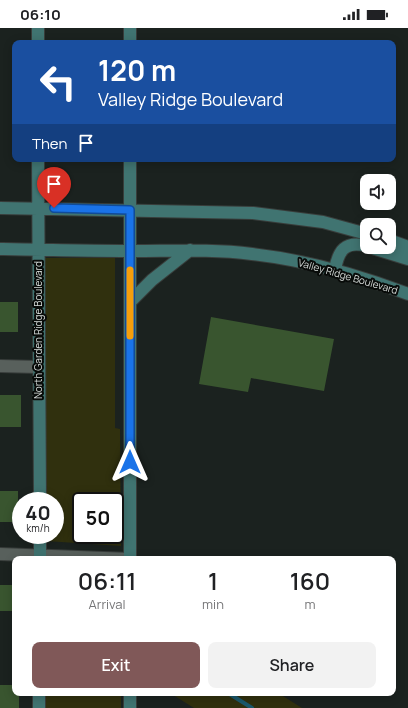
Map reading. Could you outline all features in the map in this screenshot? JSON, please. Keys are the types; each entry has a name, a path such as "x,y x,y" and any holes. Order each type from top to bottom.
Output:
{"main road":[{"path":"38,28 38,40"},
{"path":"130,28 130,40"},
{"name":"North Garden Ridge Boulevard","path":"38,162 40,492"},
{"path":"130,162 130,556"},
{"path":"0,208 253,213 323,222 360,232"},
{"path":"396,243 408,247"},
{"path":"335,270 341,251 348,246 355,244 360,245"},
{"name":"Valley Ridge Boulevard","path":"0,250 190,250 252,254 292,260 335,270 385,285 408,294"},
{"path":"130,302 152,280 190,250"},
{"path":"391,254 408,259"},
{"path":"40,544 40,556"},
{"path":"39,696 39,708"},
{"path":"130,696 130,708"}],"street":[{"path":"0,366 38,367"},
{"path":"0,554 27,556"}],"shaded area":[{"path":"45,258 115,258 115,428 120,429 121,492 72,492 72,543 64,542 64,492 46,492"},
{"path":"91,544 121,544 121,546"},
{"path":"46,696 121,696 121,708 46,708"},
{"path":"175,696 283,696 302,708 194,708"}],"building":[{"path":"0,302 18,302 18,332 0,332"},
{"path":"211,317 334,339 324,391 251,378 248,392 199,384"},
{"path":"0,395 21,395 21,427 0,427"},
{"path":"0,491 18,491 12,492 12,522 0,522"},
{"path":"0,585 12,585 12,611 0,611"},
{"path":"0,685 12,685 12,696 19,696 19,708 0,708"}],"waterway":[{"path":"233,696 252,708"}],"slow traffic":[{"path":"130,270 130,336"}],"route":[{"path":"54,208 130,210 130,462"}]}
